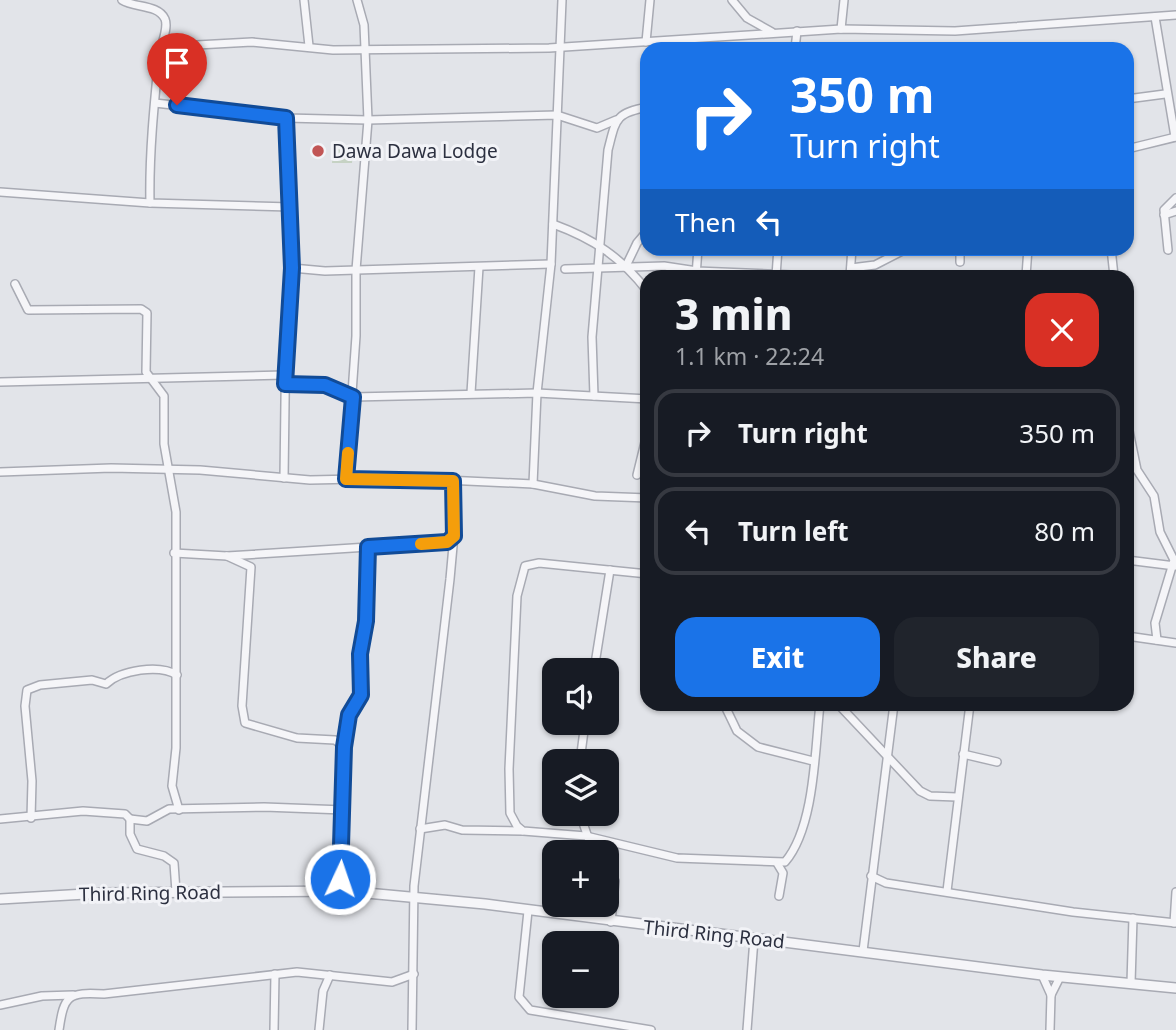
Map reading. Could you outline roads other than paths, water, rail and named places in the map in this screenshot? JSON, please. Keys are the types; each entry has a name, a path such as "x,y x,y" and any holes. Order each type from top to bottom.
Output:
{"street":[{"path":"122,0 155,10 164,17 167,25 160,47 150,204"},
{"path":"304,0 309,46"},
{"path":"346,479 353,397 356,270 368,120 364,24 357,0"},
{"path":"533,484 537,393 551,264 562,0"},
{"path":"646,41 650,0"},
{"path":"732,0 747,18 774,33"},
{"path":"841,29 844,0"},
{"path":"160,47 252,42 333,50 561,46 841,29 955,31 1176,15"},
{"path":"1134,147 1175,137 1165,94 1155,17"},
{"path":"796,42 797,31"},
{"path":"1134,98 1165,94"},
{"path":"155,103 286,118 368,120 557,115 597,128 611,138"},
{"path":"597,128 616,120 626,111 640,108"},
{"path":"284,478 285,375 292,268 286,118"},
{"path":"594,396 592,337 597,269 611,138 616,120"},
{"path":"0,192 150,204 291,207"},
{"path":"1168,250 1164,215 1167,204 1176,198"},
{"path":"1164,215 1176,211"},
{"path":"553,224 590,238 626,266 640,283"},
{"path":"626,266 640,239"},
{"path":"858,270 892,256"},
{"path":"960,256 960,262"},
{"path":"292,268 356,270 551,264"},
{"path":"565,269 664,265 682,270"},
{"path":"471,393 479,267"},
{"path":"15,284 28,310 141,309 147,313 146,372 164,396 164,443 177,527 174,553 177,675 172,786 178,810"},
{"path":"0,382 285,375"},
{"path":"285,384 325,385 353,397 537,393 640,399"},
{"path":"1134,461 1154,496 1160,531 1175,566 1155,622 1157,640"},
{"path":"637,475 640,463"},
{"path":"0,471 169,469 284,478 533,484 595,496 640,498"},
{"path":"412,1030 416,898 414,886 454,536 453,481"},
{"path":"174,553 227,556 447,542 454,536"},
{"path":"345,891 340,879 344,747 349,715 361,695 360,654 366,621 368,547"},
{"path":"227,556 251,567 242,706 245,723 297,738 335,740 344,747"},
{"path":"1134,561 1175,566"},
{"path":"523,831 510,813 509,759 517,596 525,566 540,563 640,573"},
{"path":"596,658 610,570"},
{"path":"1134,637 1176,643"},
{"path":"31,818 32,781 25,706 27,690 40,685 92,680 106,684 121,674 156,669 169,670 177,675"},
{"path":"727,711 737,731 751,742 793,758 814,761"},
{"path":"420,829 445,825 462,830 586,836 677,858 785,862 798,841 814,761 819,711"},
{"path":"845,711 920,791 930,796 957,797"},
{"path":"863,951 893,711"},
{"path":"947,891 969,711"},
{"path":"963,754 997,762"},
{"path":"0,819 83,811 125,814 130,819 147,821 169,809 264,807 344,810"},
{"path":"130,819 130,834 136,849 164,856 174,863 176,892"},
{"path":"583,826 588,840"},
{"path":"777,863 783,873 779,896"},
{"path":"871,876 886,883 1073,912 1175,923 1176,892"},
{"path":"870,890 886,883"},
{"name":"Third Ring Road","path":"0,898 176,892 345,891 863,951 1042,975 1176,988"},
{"path":"528,911 519,997 524,1005 530,1010 651,1030"},
{"path":"611,917 611,922"},
{"path":"1131,983 1133,918"},
{"path":"747,1030 754,939"},
{"path":"0,1004 61,994 134,991 275,974 330,975 392,982 414,975"},
{"path":"274,1030 275,974"},
{"path":"319,1030 323,991 330,975"},
{"path":"1042,975 1051,995"},
{"path":"1050,1030 1051,995 1060,977"},
{"path":"59,1030 63,1003 61,994"},
{"path":"63,1003 73,995"}],"place":[{"name":"Dawa Dawa Lodge","path":"318,151"}]}
